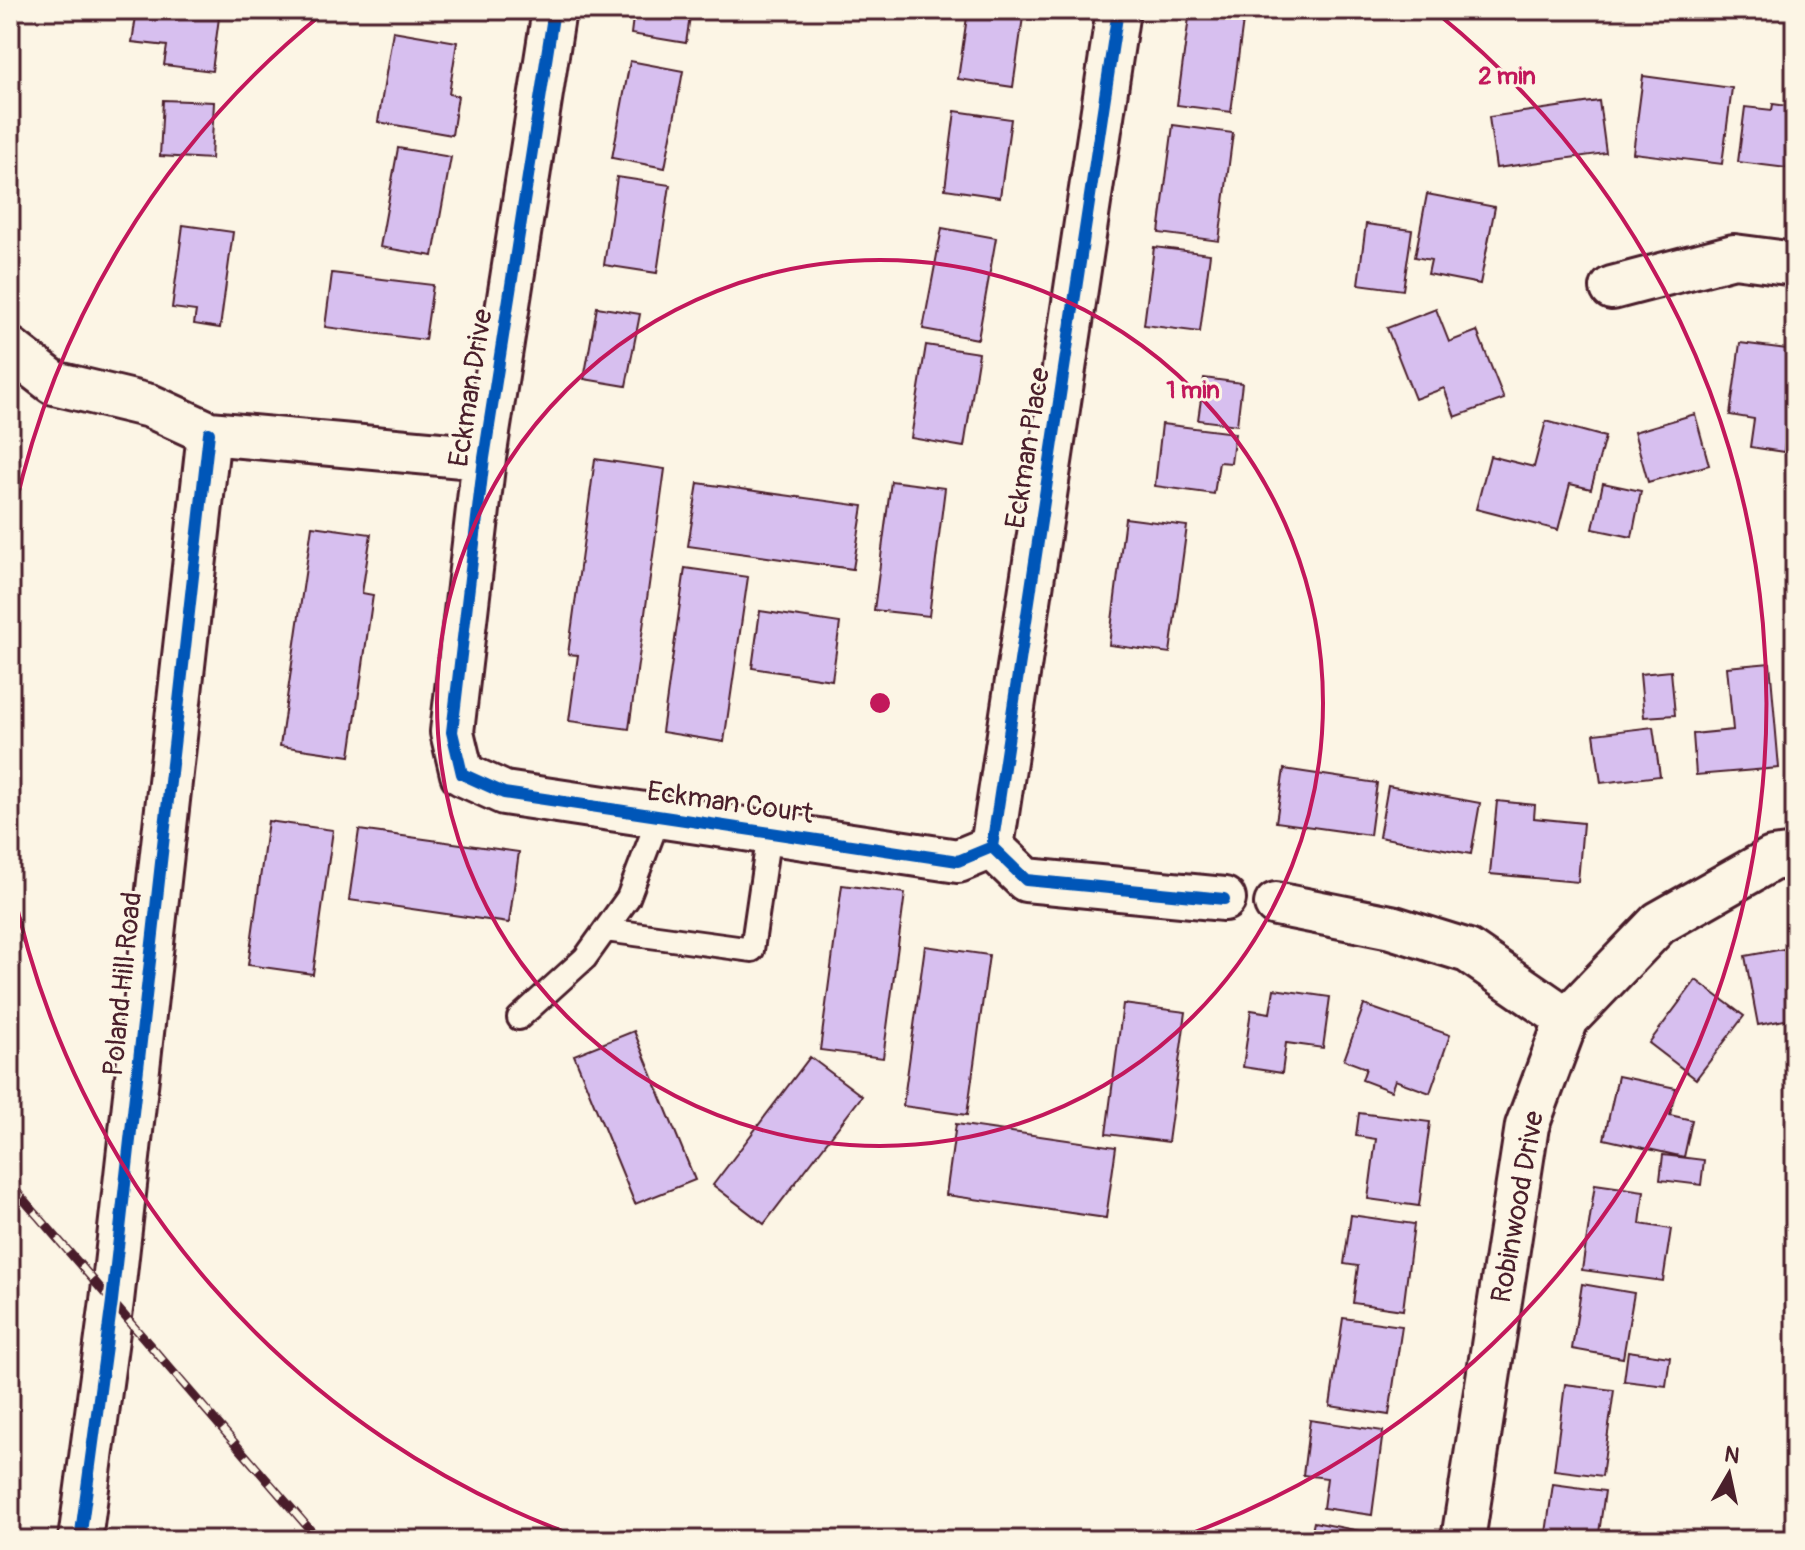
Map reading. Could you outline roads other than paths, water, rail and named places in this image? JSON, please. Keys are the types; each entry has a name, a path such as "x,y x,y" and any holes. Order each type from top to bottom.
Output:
{"street":[{"name":"Eckman Drive","path":"462,774 452,732 484,458 554,10"},
{"name":"Eckman Place","path":"992,847 1118,10"},
{"path":"1612,288 1734,256 1795,264"},
{"path":"10,349 54,383 150,406 209,433"},
{"name":"Eckman Drive","path":"209,433 484,458"},
{"name":"Poland Hill Road","path":"80,1540 112,1301 209,433"},
{"name":"Eckman Court","path":"462,774 504,793 958,861 992,847"},
{"path":"992,847 1026,880 1224,899"},
{"name":"Robinwood Drive","path":"1463,1540 1527,1126 1567,1019 1659,923 1772,859 1795,856"},
{"path":"1276,904 1391,927 1468,951 1567,1019"}],"lane":[{"path":"519,1018 585,958 606,930 628,898 659,817"},
{"path":"606,930 752,950 769,833"}],"railway":[{"path":"10,1184 319,1540"}]}
